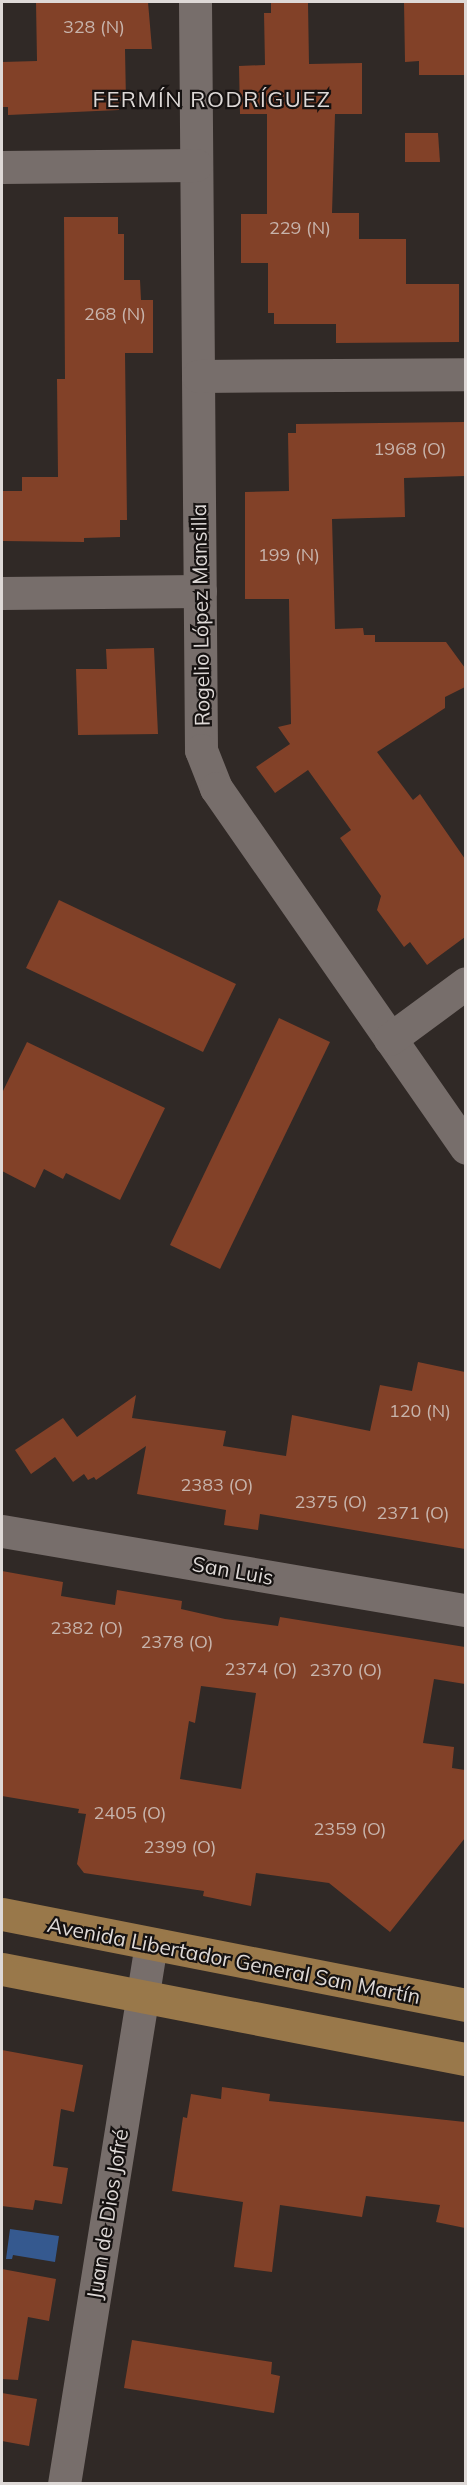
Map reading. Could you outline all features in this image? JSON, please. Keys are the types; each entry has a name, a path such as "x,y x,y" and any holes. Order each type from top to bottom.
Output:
{"main road":[{"name":"Avenida Libertador General San Martín","path":"2,1914 465,2005"},
{"path":"2,1969 465,2059"}],"street":[{"name":"Rogelio López Mansilla","path":"195,2 201,750 210,777 465,1148"},
{"path":"2,167 196,165"},
{"path":"198,376 465,374"},
{"path":"2,593 200,591"},
{"path":"390,1039 465,983"},
{"name":"San Luis","path":"2,1531 465,1610"},
{"name":"Juan de Dios Jofré","path":"64,2484 151,1944"}],"water":[{"path":"10,2229 59,2236 55,2262 13,2255 12,2259 6,2259"}],"building":[{"path":"36,2 148,2 152,49 125,49 126,101 119,101 119,110 8,115 8,107 2,107 2,62 37,61"},
{"path":"404,2 465,2 465,75 419,75 419,61 405,62"},
{"path":"271,3 308,3 309,64 362,63 362,114 335,114 332,213 359,213 359,239 406,239 406,284 459,284 459,342 336,343 336,324 274,324 274,313 268,313 268,263 241,263 241,214 267,214 267,114 240,114 239,66 265,65 264,13 271,13"},
{"path":"405,133 438,133 440,162 405,162"},
{"path":"64,217 118,217 118,234 124,234 124,280 140,280 141,300 153,300 153,353 125,353 127,520 120,520 120,537 84,538 84,542 2,541 2,491 22,491 22,477 58,477 57,379 65,379"},
{"path":"465,422 465,476 404,478 405,517 332,519 335,629 363,628 364,635 375,635 375,642 446,642 465,668 465,687 445,697 445,708 377,752 413,800 420,794 465,859 465,937 427,965 410,942 404,947 377,910 381,896 340,838 351,830 308,770 275,793 256,767 290,744 278,727 291,724 289,599 245,599 245,492 289,491 288,433 296,433 296,424"},
{"path":"154,648 158,734 78,735 76,669 107,669 106,649"},
{"path":"59,900 236,984 203,1052 26,968"},
{"path":"279,1018 330,1042 220,1269 170,1245"},
{"path":"27,1042 165,1108 120,1200 66,1173 63,1179 44,1169 35,1188 2,1171 2,1093"},
{"path":"418,1362 465,1372 465,1549 260,1514 258,1530 224,1525 226,1510 137,1494 146,1446 96,1480 94,1477 88,1480 84,1474 73,1482 55,1457 31,1474 15,1450 63,1418 77,1437 136,1395 132,1418 226,1431 223,1446 286,1456 292,1415 370,1431 380,1385 412,1391"},
{"path":"2,1571 63,1582 61,1596 115,1605 117,1590 182,1601 181,1609 225,1619 278,1626 280,1617 465,1647 465,1684 434,1679 423,1743 454,1747 452,1768 465,1770 465,1838 390,1932 329,1883 256,1873 251,1906 203,1896 204,1891 84,1873 77,1864 86,1814 78,1813 79,1809 2,1796","holes":["201,1686 256,1693 241,1789 180,1779 189,1721 195,1723"]},
{"path":"2,2050 83,2065 74,2112 61,2109 53,2166 68,2168 62,2204 35,2200 33,2210 2,2206"},
{"path":"222,2087 270,2094 269,2101 465,2122 465,2228 436,2222 440,2205 366,2196 362,2217 280,2205 272,2272 234,2267 243,2202 172,2191 183,2117 187,2118 191,2094 221,2099"},
{"path":"2,2269 56,2279 49,2321 28,2317 18,2380 2,2379"},
{"path":"132,2340 272,2362 271,2374 280,2376 274,2413 124,2388"},
{"path":"2,2393 37,2399 29,2446 2,2441"}],"district":[{"name":"FERMÍN RODRÍGUEZ","path":"212,100"}]}
